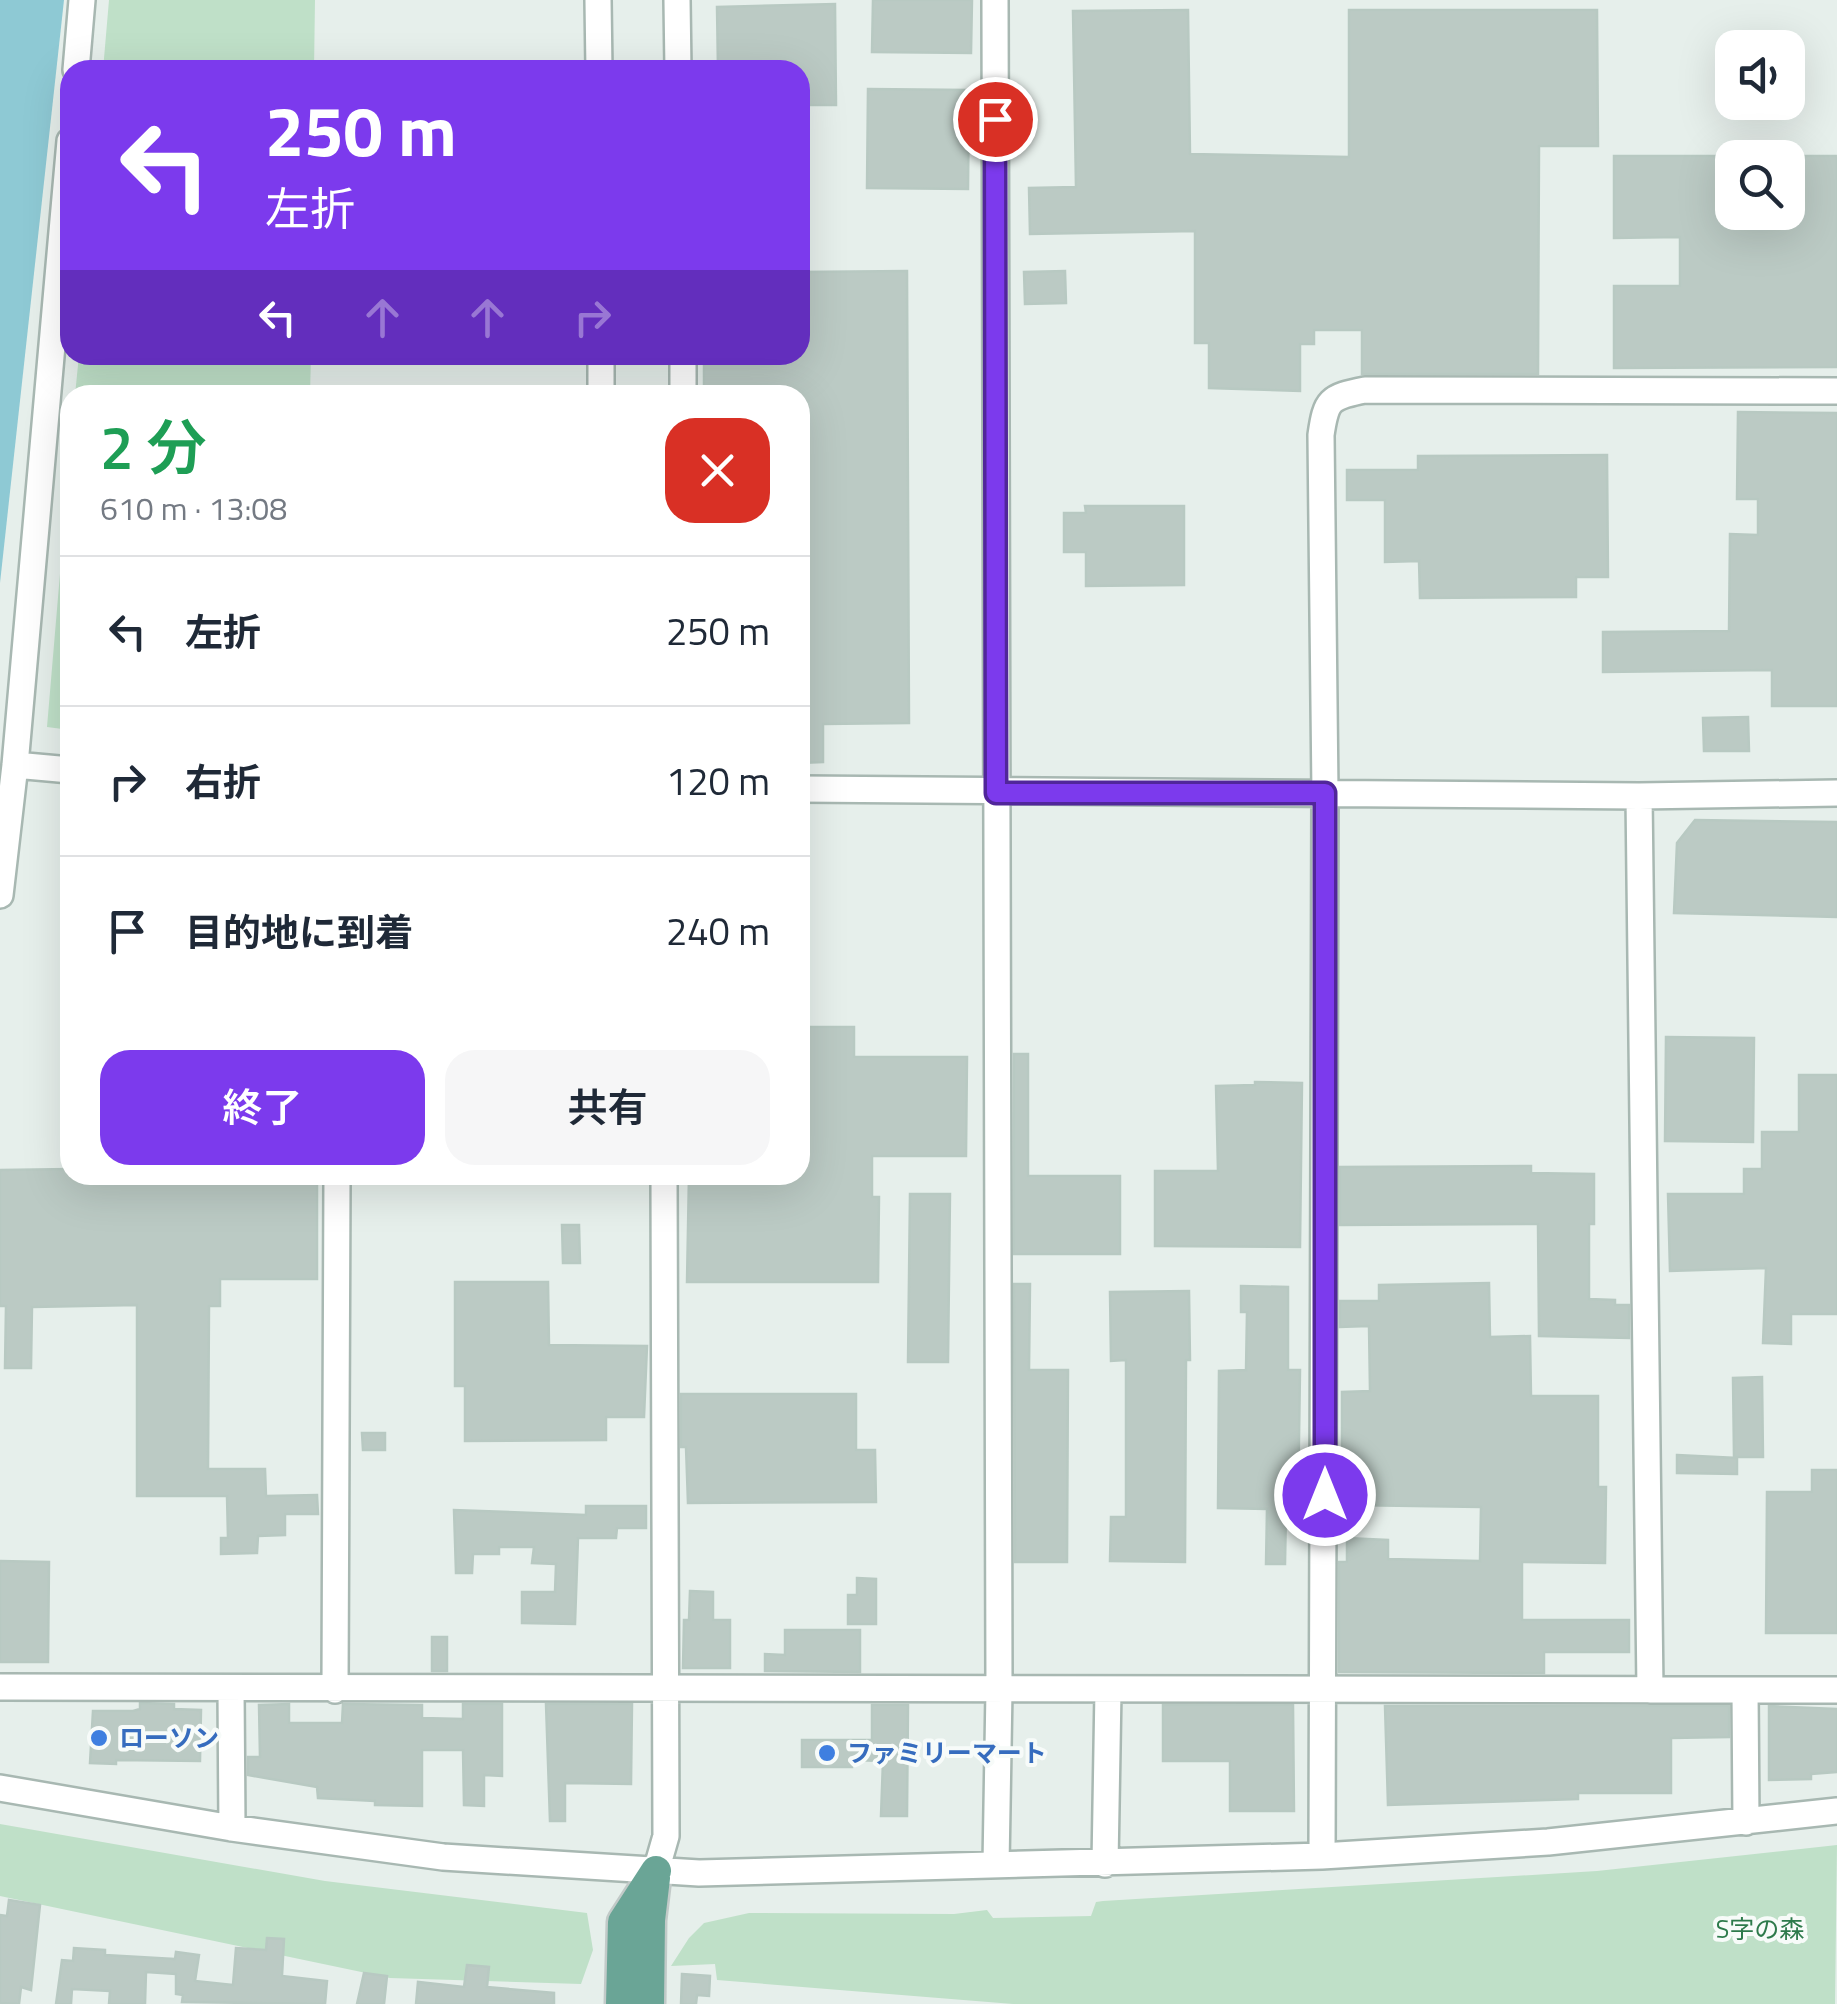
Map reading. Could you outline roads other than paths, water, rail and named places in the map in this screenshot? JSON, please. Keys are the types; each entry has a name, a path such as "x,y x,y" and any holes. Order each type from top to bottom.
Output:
{"main road":[{"path":"622,2004 623,1922 656,1870"},
{"path":"650,2004 650,1920 656,1870"}],"street":[{"path":"77,60 82,0"},
{"path":"598,0 598,60"},
{"path":"677,0 678,60"},
{"path":"995,0 1000,1690 996,1865"},
{"path":"0,896 16,765 60,257"},
{"path":"1322,1856 1325,793 1321,436 1325,407 1338,395 1365,390 1837,391"},
{"path":"16,765 60,769"},
{"path":"810,789 1837,794"},
{"path":"1639,796 1650,1690"},
{"path":"335,1690 338,1185"},
{"path":"656,1870 666,1836 664,1185"},
{"path":"0,1687 1837,1690"},
{"path":"230,1689 232,1828"},
{"path":"1105,1864 1108,1690"},
{"path":"1745,1690 1746,1822"},
{"path":"0,1788 232,1828 444,1857 699,1873 1322,1856 1548,1842 1837,1811"}],"water":[{"path":"0,0 64,0 0,583"}],"place":[{"name":"ローソン","path":"99,1738"},
{"name":"ファミリーマート","path":"827,1753"}],"park label":[{"name":"S字の森","path":"1760,1929"}]}
